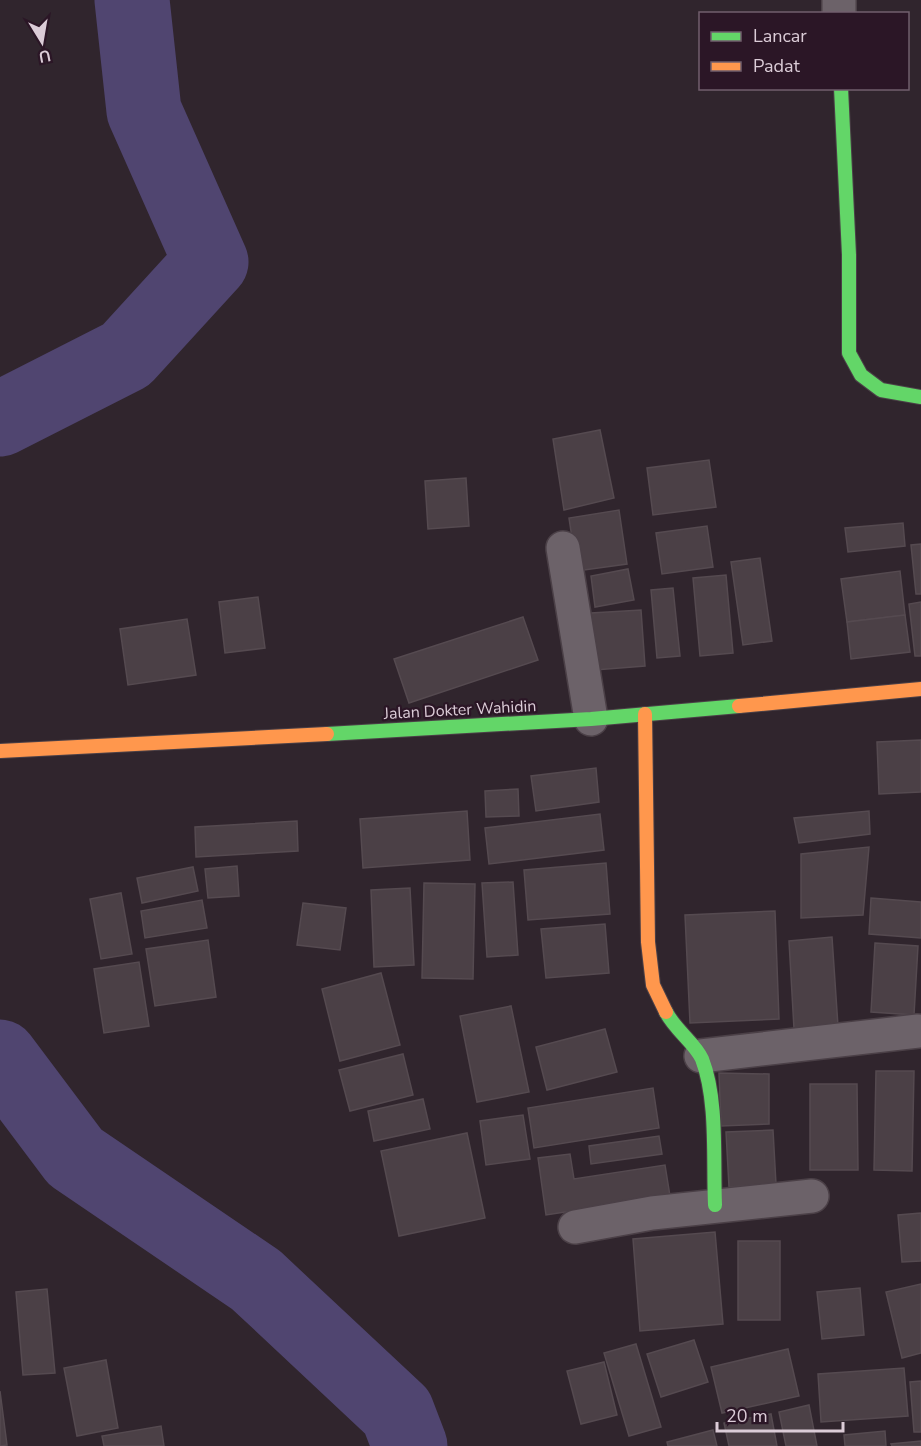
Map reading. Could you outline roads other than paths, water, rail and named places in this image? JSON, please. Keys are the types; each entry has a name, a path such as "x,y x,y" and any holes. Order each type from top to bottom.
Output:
{"main road":[{"path":"841,90 844,195 849,255 849,354 861,375 881,390 921,397"},
{"name":"Jalan Dokter Wahidin","path":"0,751 107,747 591,718 921,689"},
{"path":"645,714 648,942 653,985 673,1026 701,1056 710,1085 715,1205"}],"street":[{"path":"563,549 591,718"},
{"path":"701,1056 918,1031"},
{"path":"575,1227 715,1205 812,1196"}],"waterway":[{"path":"0,419 126,355 211,262 144,111 132,0"},
{"path":"0,1057 75,1157 256,1280 397,1412 410,1446"}]}
